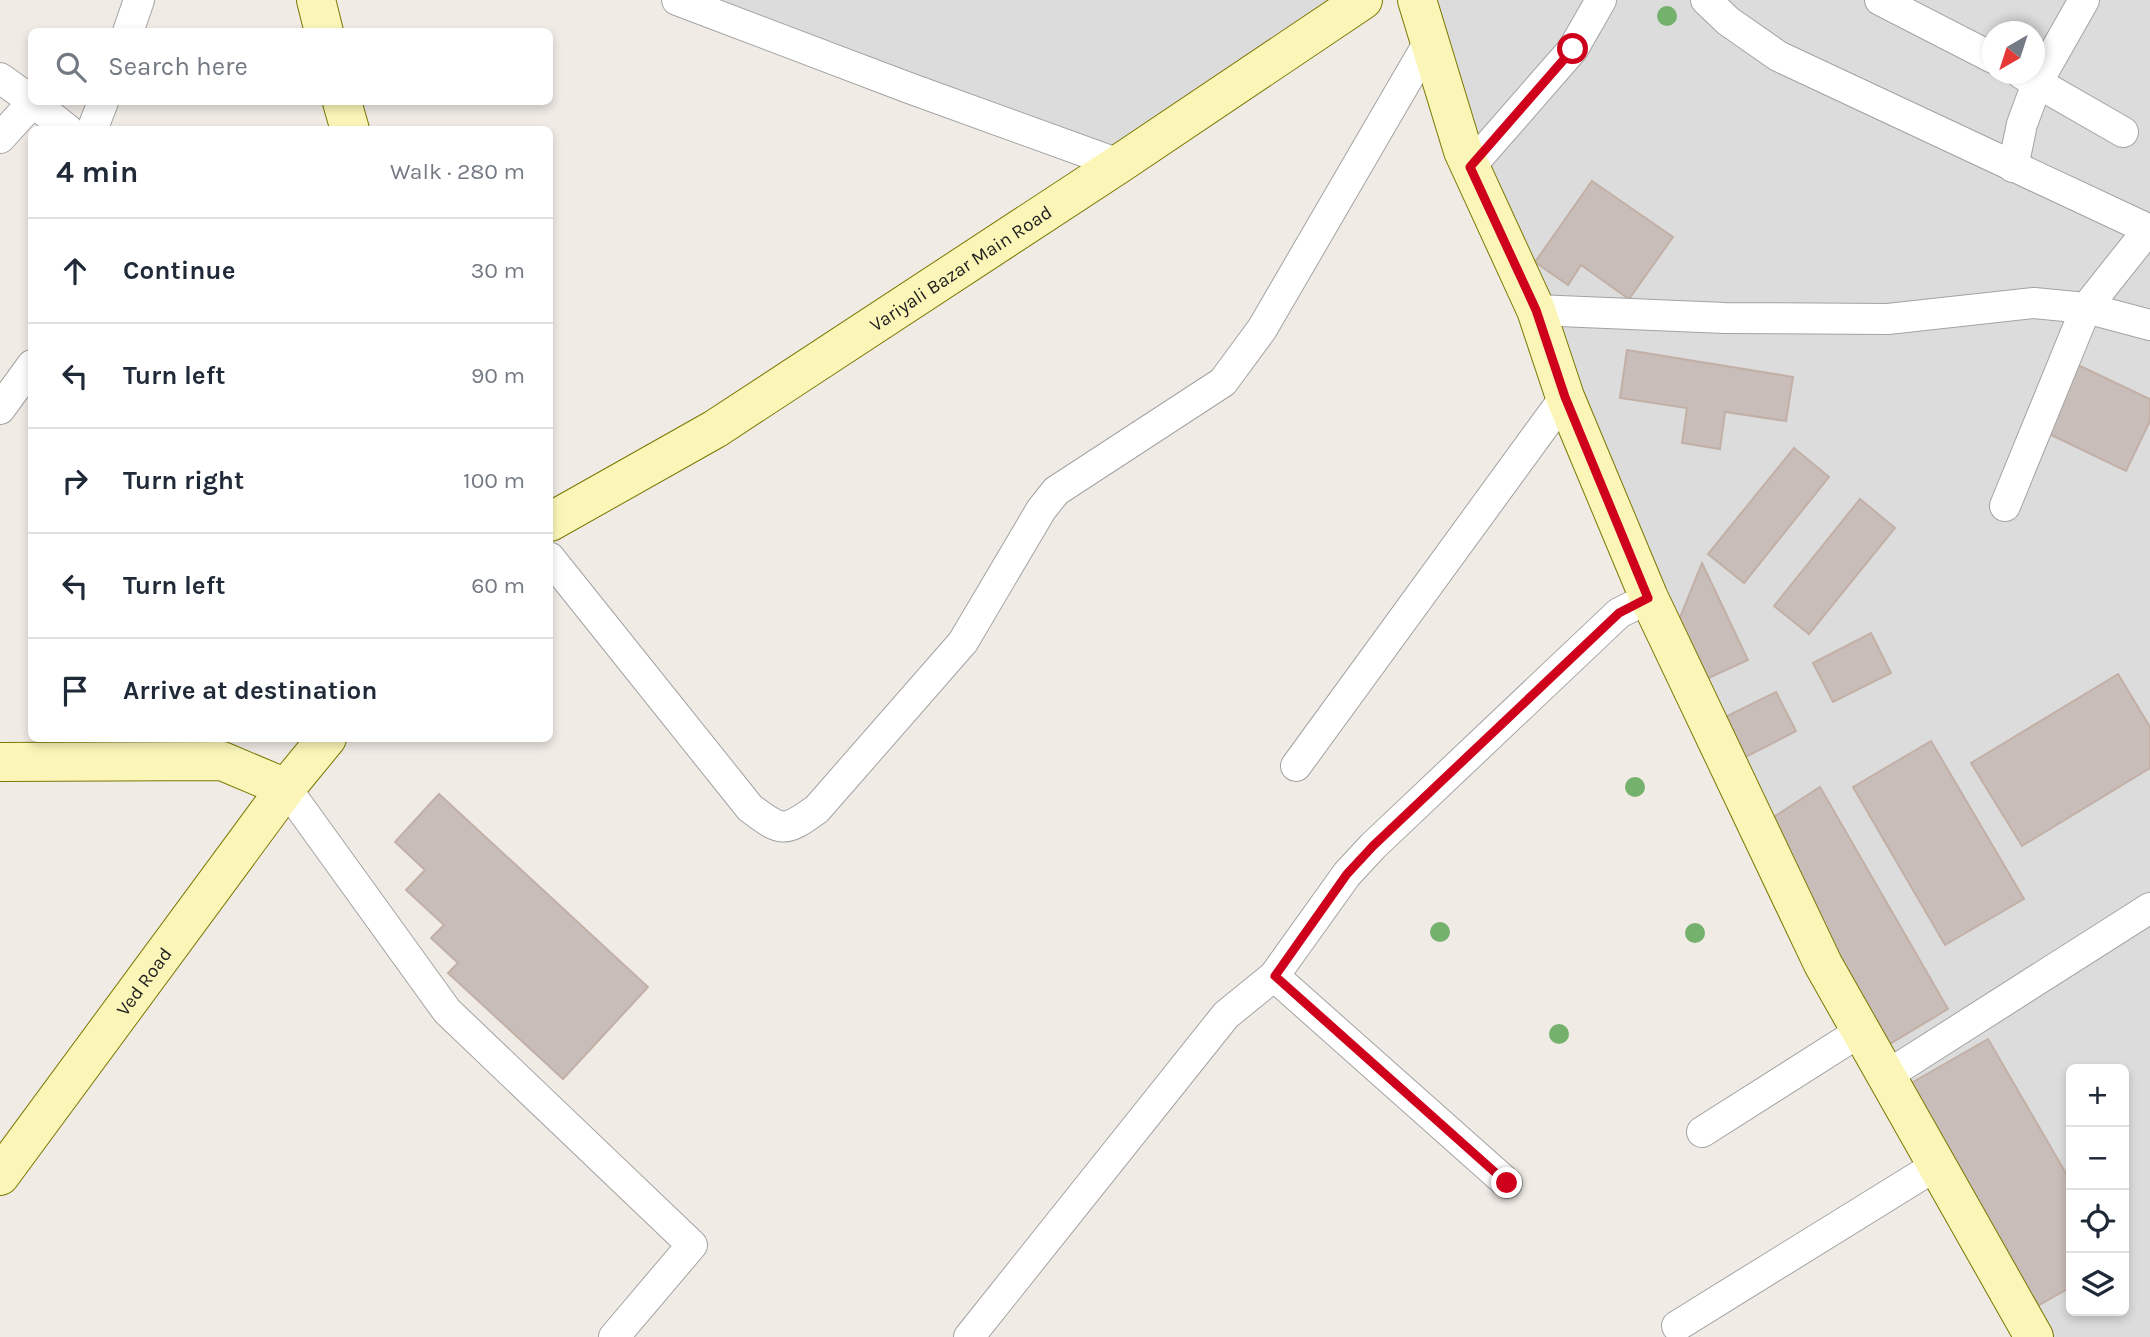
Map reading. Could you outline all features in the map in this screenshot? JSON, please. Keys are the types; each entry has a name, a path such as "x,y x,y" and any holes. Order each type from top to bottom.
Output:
{"main road":[{"path":"316,0 323,28"},
{"name":"Variyali Bazar Main Road","path":"553,520 715,429 1363,0"},
{"path":"1417,0 1470,167 1536,310 1565,397 1648,598 1823,964 2034,1337"},
{"path":"343,105 349,126"},
{"path":"0,762 222,761 286,788 324,742"},
{"name":"Ved Road","path":"0,1175 286,788"}],"street":[{"path":"129,28 139,0"},
{"path":"677,0 1119,164"},
{"path":"1470,167 1573,49 1601,0"},
{"path":"1706,0 1778,57 2149,230 2086,308 2005,506"},
{"path":"1880,0 1982,52"},
{"path":"2045,56 2084,0"},
{"path":"553,562 750,808 774,826 793,826 817,809 962,642 1041,510 1056,491 1223,382 1262,329 1429,42"},
{"path":"0,78 28,98"},
{"path":"2012,167 2029,84"},
{"path":"2042,84 2123,131"},
{"path":"0,138 29,105"},
{"path":"37,105 63,126"},
{"path":"94,126 102,105"},
{"path":"1536,310 1725,318 1888,319 2034,303 2086,308 2150,325"},
{"path":"0,409 28,370"},
{"path":"1296,766 1565,397"},
{"path":"969,1337 1226,1015 1275,976 1347,874 1373,846 1619,613 1648,598"},
{"path":"286,788 447,1011 692,1245 614,1337"},
{"path":"1886,1076 2150,908"},
{"path":"1275,976 1507,1183"},
{"path":"1702,1132 1861,1031"},
{"path":"1677,1326 1937,1165"}],"shaded area":[{"path":"692,0 1344,0 1117,156"},
{"path":"1428,0 2150,0 2150,1337 2039,1337 1826,955 1471,150"}],"building":[{"path":"1592,181 1673,237 1629,299 1581,265 1568,285 1535,262"},
{"path":"1627,350 1793,377 1786,421 1725,412 1720,449 1682,443 1687,408 1620,398"},
{"path":"2078,365 2150,399 2150,421 2126,471 2045,432"},
{"path":"1794,448 1829,477 1744,583 1708,554"},
{"path":"1860,499 1895,528 1809,634 1774,606"},
{"path":"1702,563 1748,660 1700,682 1679,620"},
{"path":"1871,633 1891,673 1833,702 1813,663"},
{"path":"2118,674 2150,727 2150,768 2022,846 1971,763"},
{"path":"1776,692 1796,731 1738,761 1717,721"},
{"path":"1931,741 2024,899 1945,945 1853,787"},
{"path":"1820,787 1948,1009 1883,1048 1766,822"},
{"path":"439,794 648,987 563,1079 448,973 458,963 431,938 444,925 406,890 425,870 395,842"},
{"path":"1988,1039 2066,1173 2066,1290 2034,1308 1906,1086"}],"route":[{"path":"1507,1183 1275,976 1347,874 1373,846 1619,613 1648,598 1565,397 1536,310 1470,167 1573,49"}]}
